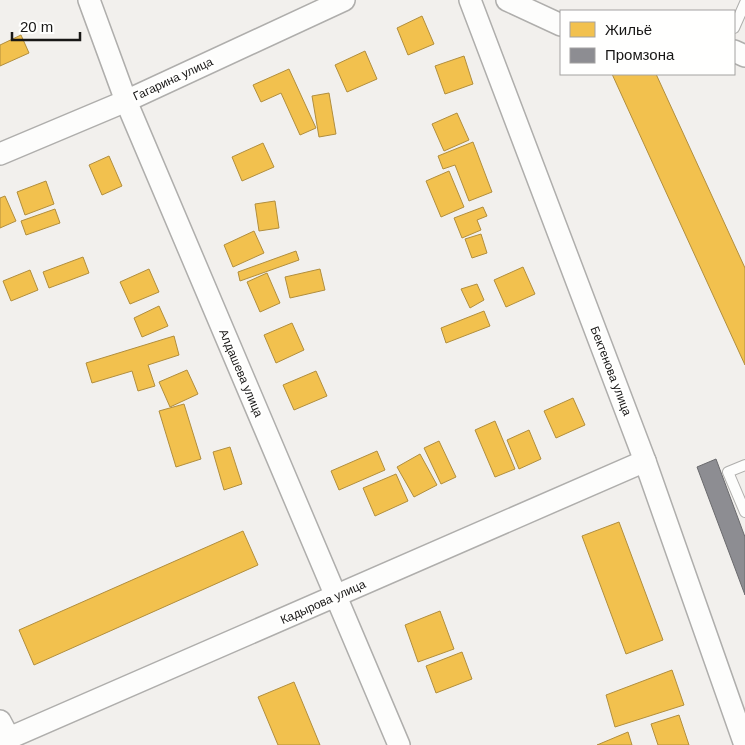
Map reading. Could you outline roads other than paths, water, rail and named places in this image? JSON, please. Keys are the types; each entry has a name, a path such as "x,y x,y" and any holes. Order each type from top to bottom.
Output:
{"street":[{"name":"Алдашева улица","path":"89,0 126,101 399,745"},
{"name":"Гагарина улица","path":"0,154 126,101 344,0"},
{"name":"Бектенова улица","path":"470,0 646,461 745,745"},
{"path":"507,0 560,25"},
{"name":"Кадырова улица","path":"3,734 336,596 646,461"}],"lane":[{"path":"735,26 745,4"},
{"path":"745,465 728,472 745,512"}]}
